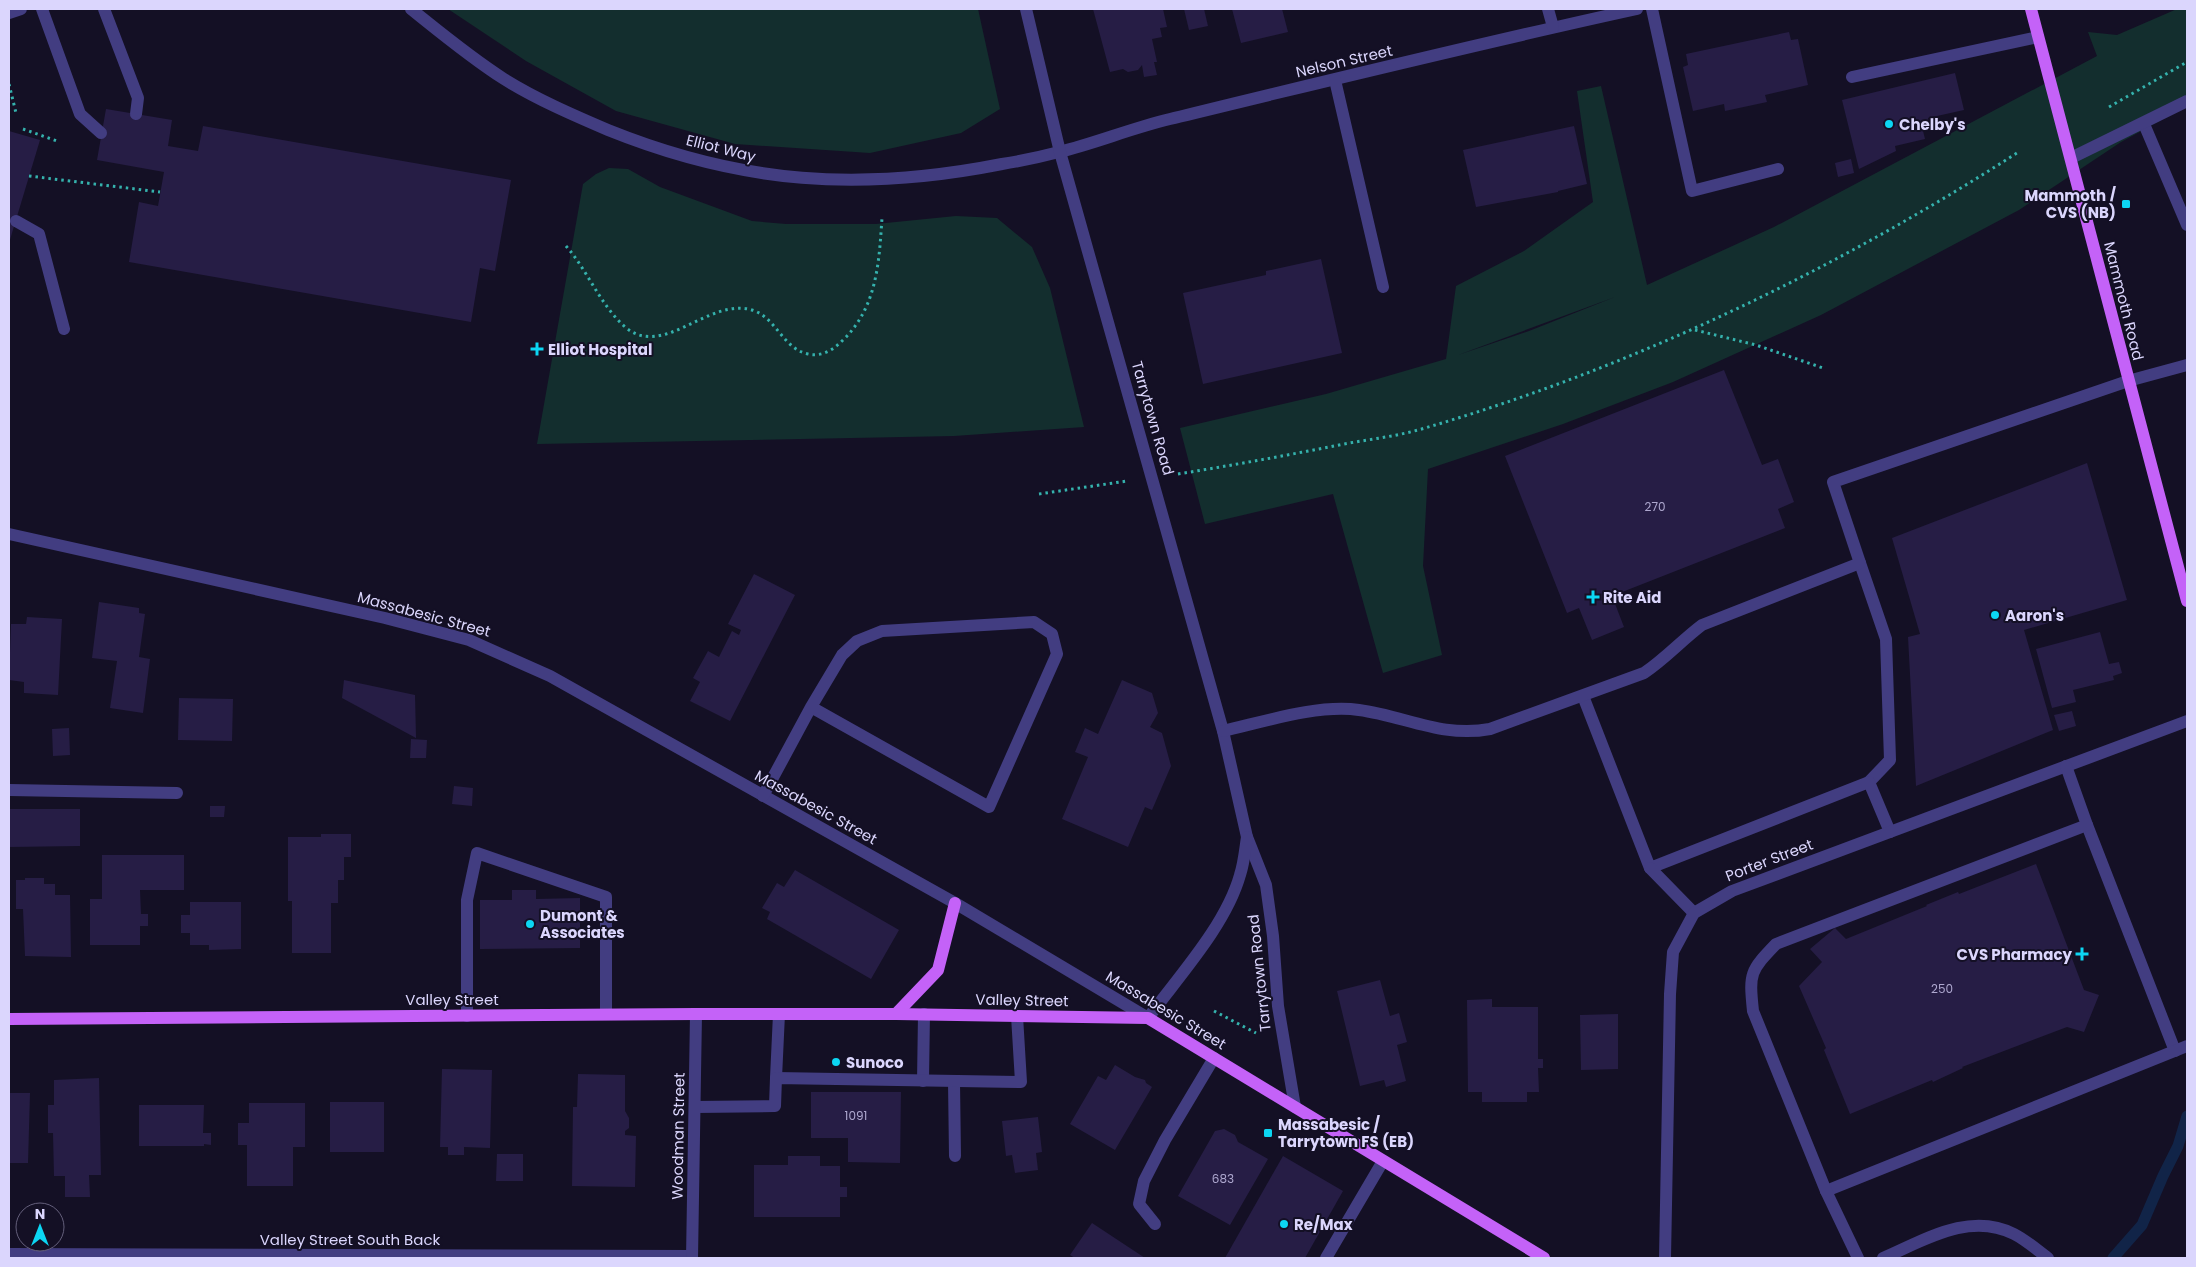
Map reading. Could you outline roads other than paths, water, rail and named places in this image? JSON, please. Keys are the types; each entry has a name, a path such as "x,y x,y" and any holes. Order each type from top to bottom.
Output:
{"main road":[{"name":"Mammoth Road","path":"2031,9 2187,600"},
{"path":"896,1014 938,970 955,903"},
{"name":"Valley Street","path":"9,1019 606,1014 924,1014 1148,1018"},
{"name":"Massabesic Street","path":"1148,1018 1544,1258"}],"street":[{"path":"9,13 21,9"},
{"path":"42,9 80,114 102,133"},
{"path":"104,9 138,98 136,114"},
{"name":"Elliot Way","path":"411,9 460,49 504,79 541,99 639,142 731,169 775,176 828,181 877,180 960,171 1060,152"},
{"name":"Tarrytown Road","path":"1026,9 1060,152 1223,731 1247,837 1266,885 1273,936 1278,1006 1295,1107"},
{"path":"1548,9 1553,27"},
{"name":"Nelson Street","path":"1060,152 1166,120 1553,27 1637,9"},
{"path":"1652,9 1692,191 1778,169"},
{"path":"1852,77 2038,37"},
{"path":"1335,80 1383,287"},
{"path":"2071,158 2187,102"},
{"path":"2144,124 2187,224"},
{"path":"16,220 39,234 64,329"},
{"path":"1650,868 1870,782 1890,760 1886,639 1833,482 2128,381 2187,365"},
{"name":"Massabesic Street","path":"9,534 385,618 469,640 550,676 955,903 1148,1018"},
{"path":"1223,731 1332,708 1359,710 1450,731 1469,733 1490,729 1644,673 1659,664 1686,637 1702,625 1860,563"},
{"path":"763,796 810,706 842,655 857,641 882,631 1034,622 1052,634 1057,654 989,807 810,706"},
{"path":"1583,696 1650,868 1694,913 1673,952 1670,994 1665,1258"},
{"name":"Porter Street","path":"1694,913 1732,891 2187,721"},
{"path":"1826,1191 2181,1049 2087,825 2066,766"},
{"path":"1870,782 1890,832"},
{"path":"9,790 177,793"},
{"path":"1858,1258 1826,1191 1753,1010 1750,983 1756,964 1776,944 2087,825"},
{"name":"Tarrytown Road","path":"1148,1018 1217,925 1232,896 1240,875 1247,837"},
{"path":"466,1016 467,900 477,853 606,897 606,1014"},
{"name":"Woodman Street","path":"692,1257 696,1014"},
{"path":"695,1107 775,1106 779,1014"},
{"path":"923,1081 924,1014"},
{"path":"776,1078 1021,1082 1017,1016"},
{"path":"1155,1224 1139,1204 1144,1181 1165,1140 1214,1058"},
{"path":"954,1082 955,1156"},
{"path":"1326,1258 1383,1161"},
{"path":"1883,1258 1956,1227 1973,1225 1994,1227 2014,1234 2048,1258"},
{"name":"Valley Street South Back","path":"9,1254 692,1257"}],"waterway":[{"path":"2113,1258 2142,1225 2178,1146 2187,1116"}],"place":[{"name":"Chelby's","path":"1889,124"},
{"name":"Mammoth / CVS (NB)","path":"2126,204"},
{"name":"Elliot Hospital","path":"537,349"},
{"name":"Rite Aid","path":"1593,597"},
{"name":"Aaron's","path":"1995,615"},
{"name":"Dumont & Associates","path":"530,924"},
{"name":"CVS Pharmacy","path":"2082,954"},
{"name":"Sunoco","path":"836,1062"},
{"name":"Massabesic / Tarrytown FS (EB)","path":"1268,1133"},
{"name":"Re/Max","path":"1284,1224"}]}
